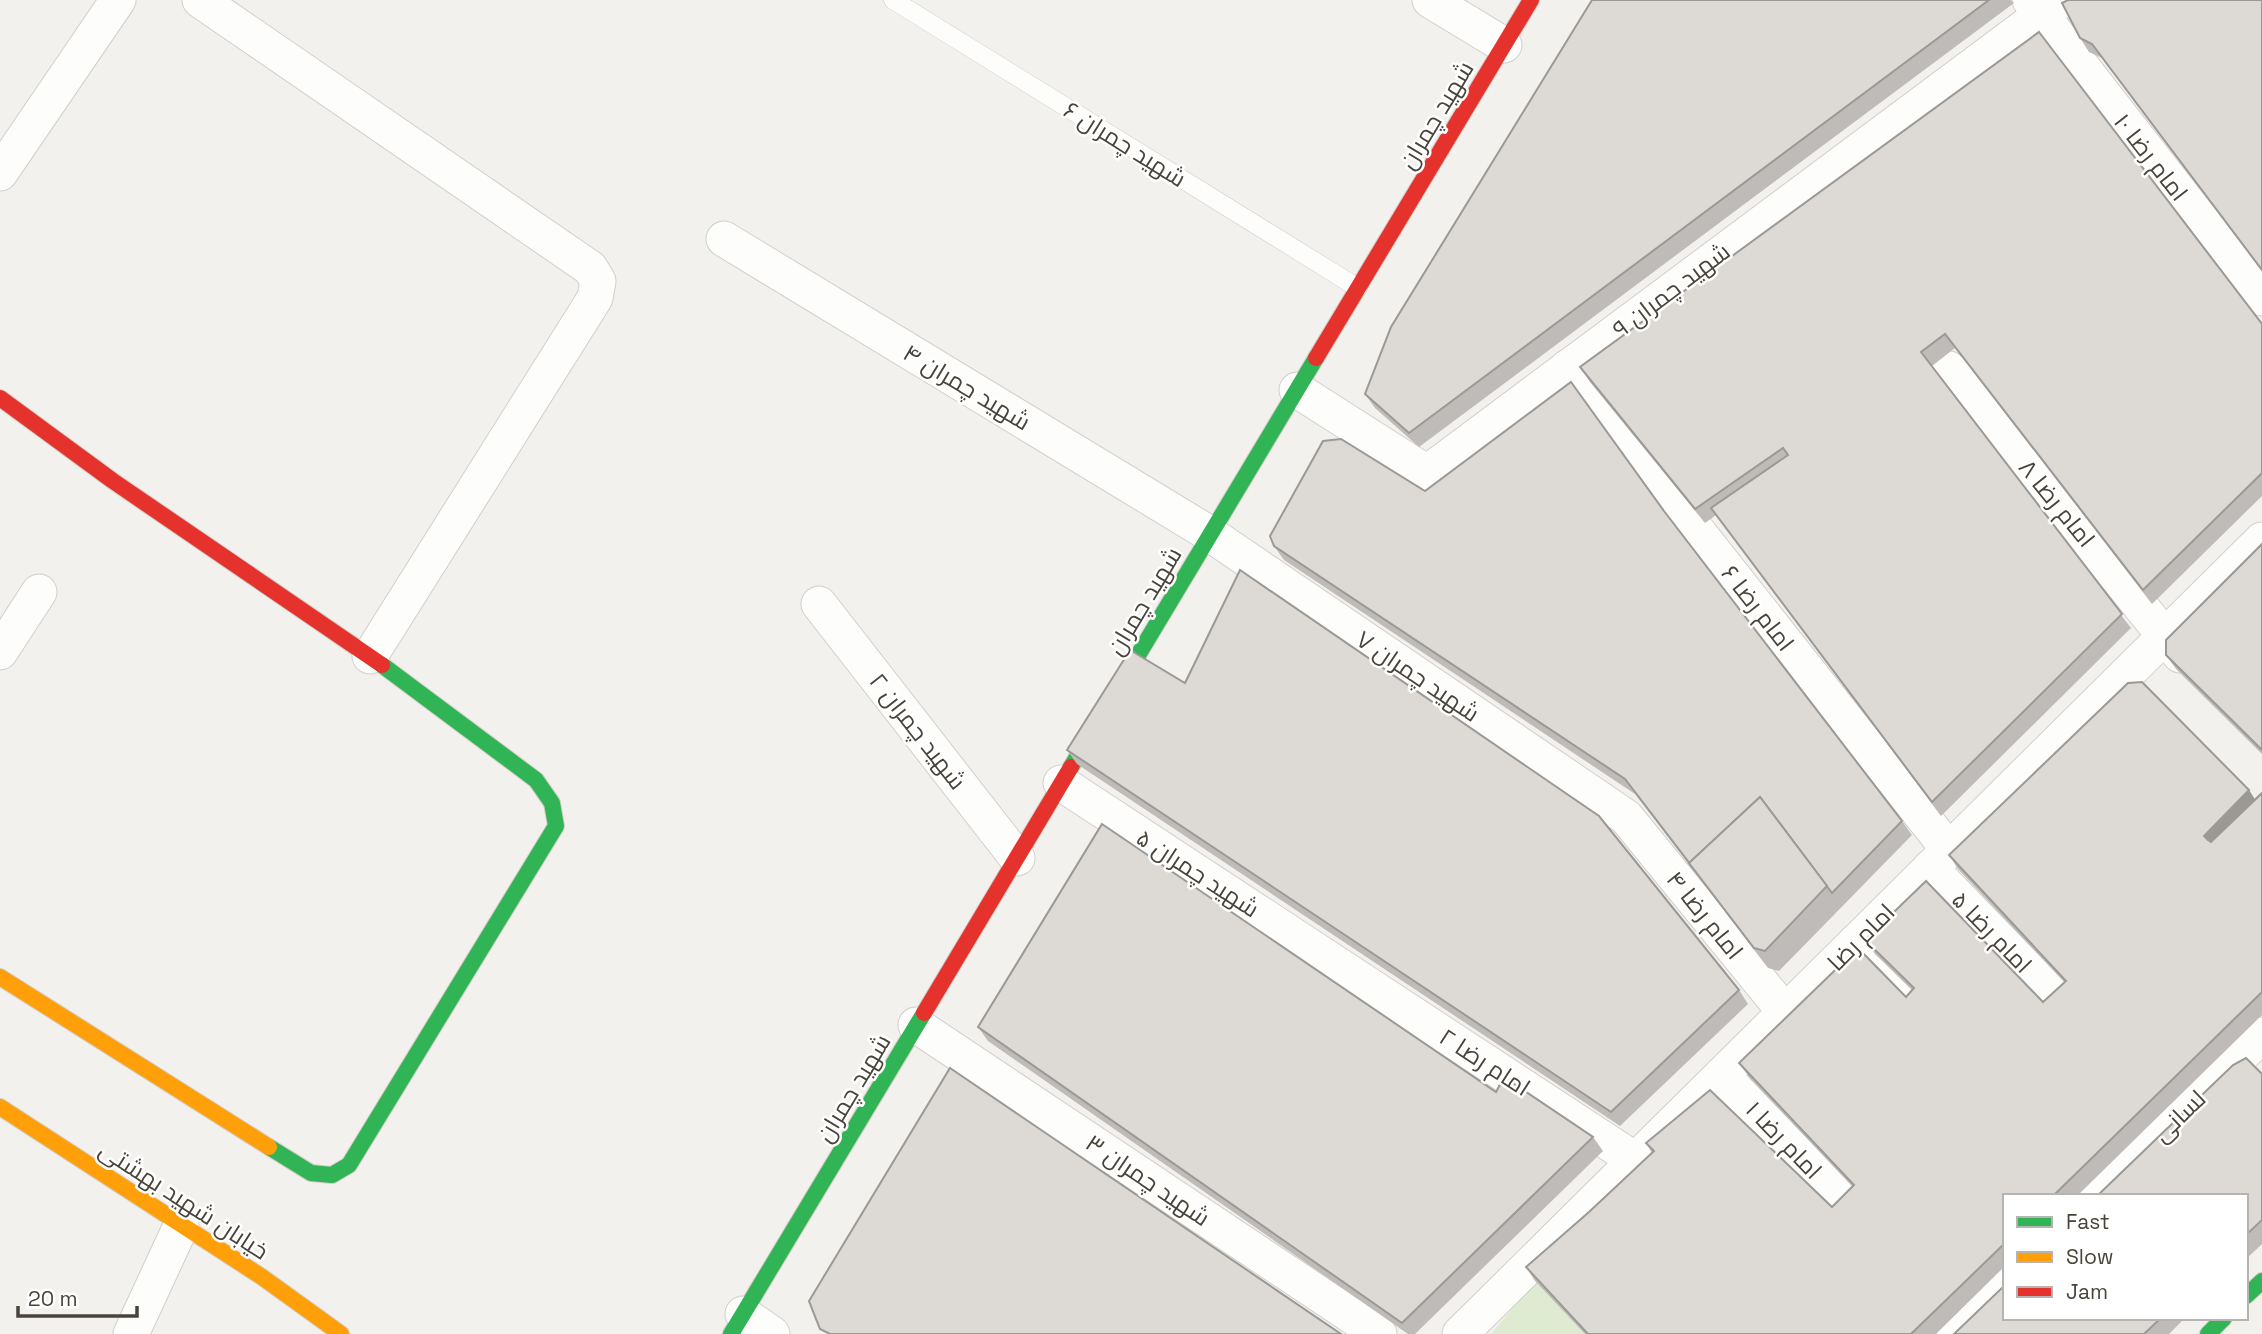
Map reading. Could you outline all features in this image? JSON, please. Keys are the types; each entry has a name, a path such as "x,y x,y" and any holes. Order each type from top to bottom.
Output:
{"street":[{"path":"0,173 118,0"},
{"path":"200,0 590,268 598,281 595,298 370,656"},
{"path":"1430,0 1504,45"},
{"name":"شهید چمران","path":"737,1324 1531,0"},
{"name":"امام رضا ۱۰","path":"2044,5 2262,298"},
{"name":"شهید چمران ۹","path":"1297,390 1427,473 2044,5"},
{"name":"شهید چمران ۴","path":"724,239 1210,534"},
{"name":"امام رضا ۶","path":"1568,366 1709,526 1940,859"},
{"name":"امام رضا ۸","path":"1949,369 2164,637 2200,677"},
{"path":"0,398 113,481 370,656 536,780 552,803 556,826 349,1165 332,1175 311,1174 0,977"},
{"name":"شهید چمران ۷","path":"1210,534 1626,817"},
{"name":"امام رضا","path":"1460,1334 2262,540"},
{"path":"0,652 39,592"},
{"name":"شهید چمران ۲","path":"819,604 1017,858"},
{"name":"شهید چمران ۵","path":"1061,783 1335,964"},
{"name":"امام رضا ۴","path":"1626,817 1785,1012"},
{"name":"امام رضا ۵","path":"1940,859 2054,996"},
{"path":"1856,942 1916,1003"},
{"name":"امام رضا ۲","path":"1335,964 1635,1160"},
{"name":"شهید چمران ۳","path":"916,1025 1379,1334"},
{"name":"لسانی","path":"2098,1194 2261,1039"},
{"name":"امام رضا ۱","path":"1722,1075 1846,1205"},
{"name":"خیابان شهید بهشتی","path":"0,1107 262,1278 341,1334"},
{"path":"131,1334 181,1226"},
{"path":"1954,1334 2003,1287"},
{"path":"2208,1334 2222,1320"},
{"path":"737,1324 772,1334"}],"lane":[{"name":"شهید چمران ۶","path":"893,0 1358,288"}],"green space":[{"path":"1535,1281 1585,1334 1491,1334"}],"building":[{"path":"1592,0 1989,0 1409,433 1365,394 1391,327"},
{"path":"2068,0 2262,0 2262,270 2092,44 2080,38 2062,3"},
{"path":"2039,32 2262,324 2262,473 2143,590 1945,334 1921,352 2122,614 1932,802 1711,508 1788,455 1783,448 1695,509 1580,367"},
{"path":"1571,382 1664,511 1902,821 1832,893 1760,797 1689,863 1625,779 1274,546 1270,536 1323,441 1341,439 1425,491"},
{"path":"2262,544 2262,750 2166,655 2166,640"},
{"path":"1240,570 1599,816 1739,990 1611,1112 1067,750 1130,650 1185,683"},
{"path":"2142,682 2249,790 2204,836 2208,840 2211,842 2262,793 2262,992 2055,1194 2003,1194 2003,1245 1911,1334 1588,1334 1526,1267 1654,1151 1646,1143 1710,1090 1832,1207 1854,1185 1739,1063 1858,948 1906,997 1914,988 1865,940 1926,881 2043,1002 2066,981 1949,855 2128,683"},
{"path":"1760,797 1827,886 1765,951 1754,948 1689,863"},
{"path":"1102,824 1496,1092 1504,1077 1593,1137 1402,1323 978,1027"},
{"path":"2246,1058 2262,1074 2262,1220 2248,1233 2248,1194 2099,1194 2233,1065"},
{"path":"950,1068 1341,1334 830,1334 820,1329 809,1301"},
{"path":"2003,1287 2003,1320 2159,1320 2144,1334 1954,1334"}],"traffic: fast":[{"path":"1071,767 1316,358"},
{"path":"269,1147 311,1173 332,1175 349,1165 556,826 552,803 536,780 382,665"},
{"path":"731,1334 924,1013"},
{"path":"2248,1294 2262,1281"},
{"path":"2208,1334 2222,1320"}],"traffic: slow":[{"path":"0,977 269,1147"},
{"path":"0,1107 262,1277 341,1334"}],"traffic: jam":[{"path":"1316,358 1531,0"},
{"path":"0,398 113,481 382,665"},
{"path":"924,1013 1071,767"}]}
